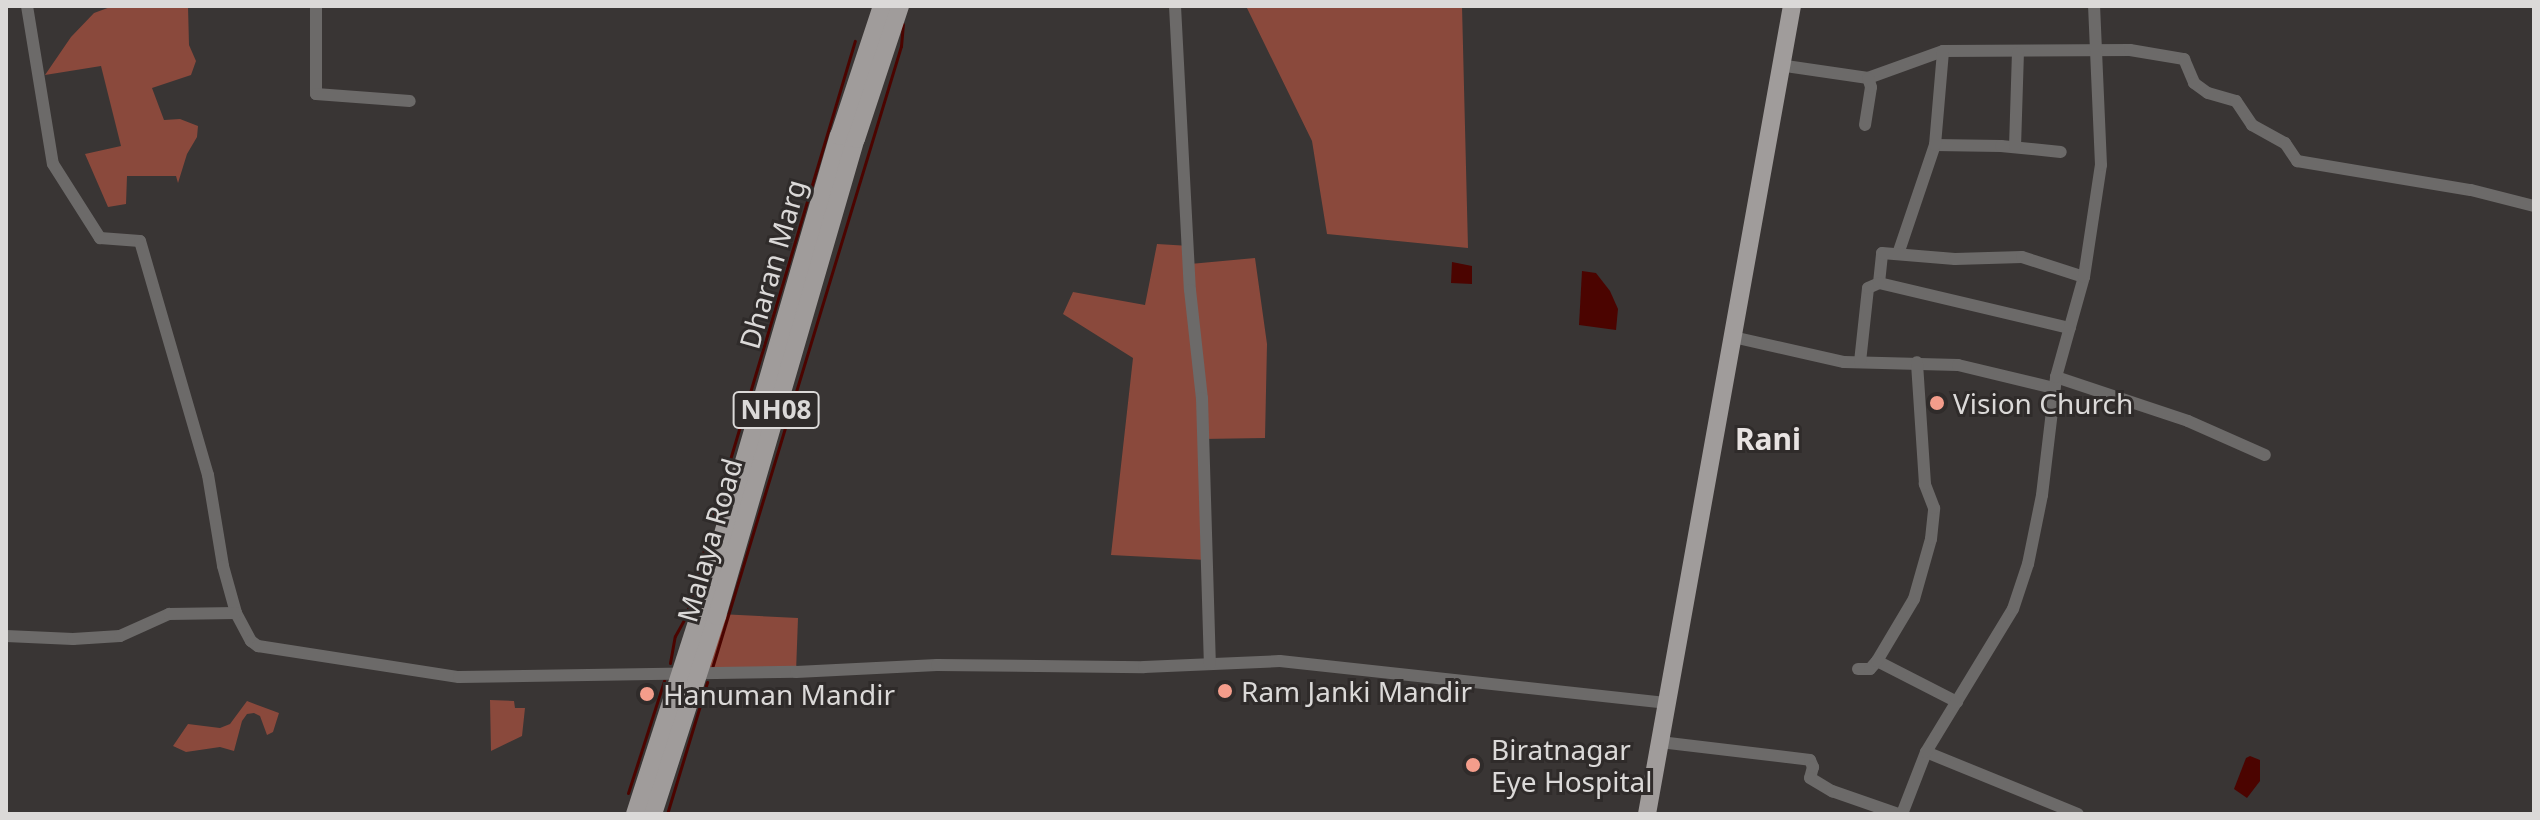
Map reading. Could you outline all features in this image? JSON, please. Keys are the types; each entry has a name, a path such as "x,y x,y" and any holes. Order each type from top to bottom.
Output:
{"main road":[{"name":"Dharan Marg","path":"635,814 689,673 760,434 839,136 882,6"},
{"name":"Malaya Road","path":"760,434 900,6"},
{"path":"1647,814 1792,6"},
{"name":"NH08","path":"653,814 689,673"}],"street":[{"path":"27,6 53,164 100,238 140,241 208,475 223,566 236,613 251,641 258,646 459,677 937,665 1144,667 1280,661 1666,703"},
{"path":"316,6 316,94 410,101"},
{"path":"1175,6 1190,290 1202,398 1210,664"},
{"path":"1660,742 1810,760 1813,767 1810,778 1832,791 1900,814 1926,752 2013,609 2028,564 2042,495 2055,382 2084,277 2101,165 2094,6"},
{"path":"1779,65 1868,78 1943,51 2018,53 2130,50 2184,59 2194,83 2208,93 2236,101 2252,125 2285,143 2297,161 2375,177 2471,190 2534,206"},
{"path":"1898,254 1935,145 1943,51"},
{"path":"2015,147 2018,53"},
{"path":"1865,125 1871,87 1868,78"},
{"path":"1935,145 2015,147 2061,152"},
{"path":"1879,283 1882,253 1955,259 2022,257 2084,277"},
{"path":"1860,362 1868,288 1879,283 2070,328"},
{"path":"1733,337 1844,362 1958,365 2055,382 2188,421 2265,455"},
{"path":"1858,669 1870,669 1877,661 1914,599 1933,524 1934,508 1925,484 1917,362"},
{"path":"6,636 73,639 120,636 169,614 236,613"},
{"path":"1877,661 1957,702"},
{"path":"1926,752 2078,814"}],"shaded area":[{"path":"113,6 188,6 189,45 196,61 191,75 152,88 164,120 180,119 198,126 197,137 187,154 178,183 176,176 127,176 126,204 108,207 85,154 121,146 101,66 45,75 71,37 94,13"},
{"path":"1246,6 1462,6 1468,248 1327,234 1312,141"},
{"path":"1157,244 1190,246 1190,264 1255,258 1267,344 1265,438 1202,439 1207,560 1111,555 1133,358 1063,314 1073,292 1145,305"},
{"path":"1452,262 1472,266 1472,284 1451,283"},
{"path":"1582,271 1596,273 1610,291 1618,309 1616,330 1579,325"},
{"path":"700,613 798,618 796,672 698,674"},
{"path":"490,700 514,701 515,708 525,708 522,736 491,751"},
{"path":"247,701 279,713 273,732 267,735 260,716 254,713 247,714 242,721 234,751 220,747 186,752 173,746 188,724 220,728 230,724"},
{"path":"2250,756 2260,760 2260,781 2247,798 2234,789 2246,758"}],"waterway":[{"path":"712,668 901,46 903,24"},
{"path":"712,520 855,41"},
{"path":"670,663 675,636 686,616 709,532"},
{"path":"628,793 664,681"},
{"path":"667,814 707,682"}],"place":[{"name":"Vision Church","path":"1937,403"},
{"name":"Ram Janki Mandir","path":"1225,691"},
{"name":"Hanuman Mandir","path":"647,694"},
{"name":"Biratnagar Eye Hospital","path":"1473,765"}],"district":[{"name":"Rani","path":"1768,439"}]}
